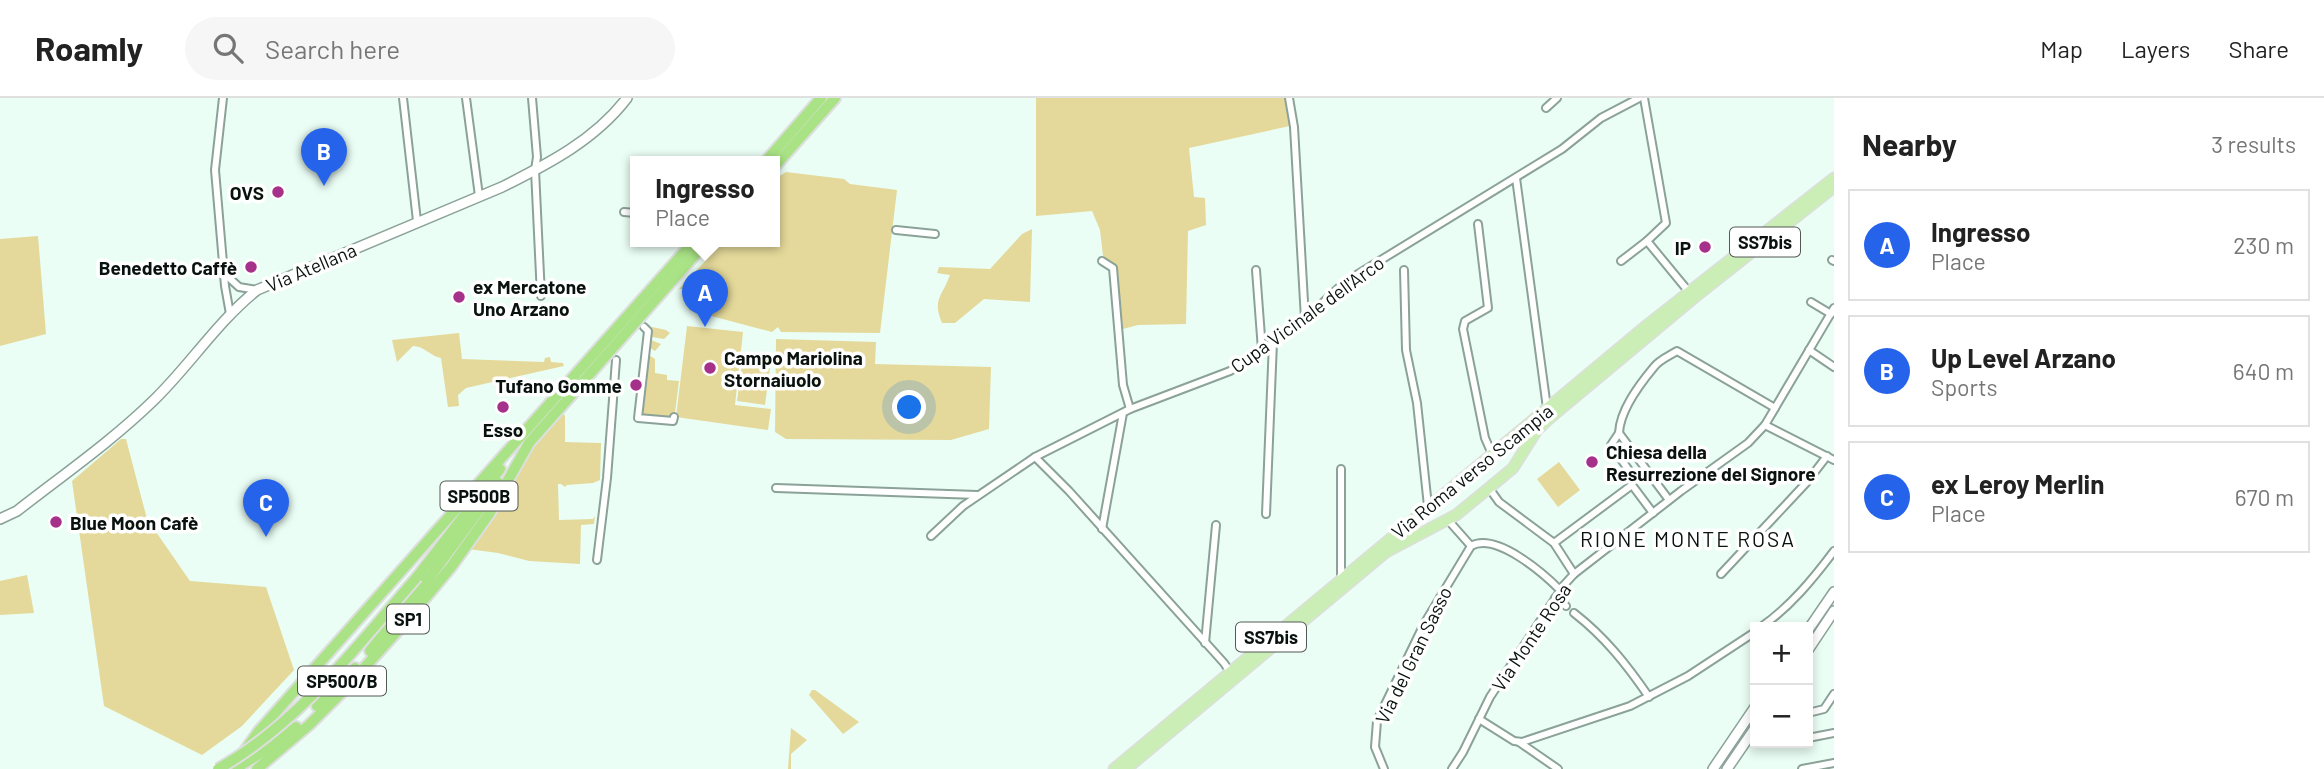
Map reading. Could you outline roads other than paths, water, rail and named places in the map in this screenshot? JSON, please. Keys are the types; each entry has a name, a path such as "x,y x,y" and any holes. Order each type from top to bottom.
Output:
{"highway":[{"path":"770,156 821,98"},
{"path":"780,160 835,98"},
{"name":"SP1","path":"233,769 259,732 689,247"},
{"name":"SP1","path":"257,769 337,697 410,616 451,567 489,514 529,443 702,247"},
{"name":"SP500B","path":"417,577 542,414"},
{"name":"SP500B","path":"432,573 529,443"},
{"name":"SP500/B","path":"233,769 300,724 365,657 432,573"},
{"name":"SP500/B","path":"218,769 293,715 417,577"}],"main road":[{"name":"Via Atellana","path":"0,519 17,511 131,421 170,384 230,314 257,290 535,170 567,153 588,137 616,112 627,98"},
{"name":"Via Roma verso Scampia","path":"1114,769 1492,454 1834,178"},
{"name":"Via Roma verso Scampia","path":"1126,769 1386,552 1448,520 1489,488 1513,468 1537,430 1691,293 1834,187"},
{"path":"1503,445 1517,445 1521,449 1521,456"},
{"path":"1429,506 1424,523 1430,530"},
{"path":"1813,623 1834,592"},
{"path":"1813,642 1834,611"},
{"path":"1713,769 1750,722"},
{"path":"1727,769 1750,735"}],"street":[{"path":"223,98 215,170 230,314"},
{"path":"403,98 417,221"},
{"path":"466,98 480,196"},
{"path":"532,98 537,157 535,170 541,296"},
{"path":"1289,98 1294,127 1306,319"},
{"path":"1546,108 1556,98"},
{"path":"1621,261 1666,223 1642,98"},
{"name":"Cupa Vicinale dell'Arco","path":"931,536 978,495 1035,457 1130,409 1230,371 1306,319 1345,282 1517,178 1562,149 1601,118 1642,98"},
{"path":"1517,178 1547,409"},
{"path":"624,212 630,213"},
{"path":"1478,224 1488,308 1463,325 1485,438 1492,454"},
{"path":"896,230 935,234"},
{"path":"1647,241 1691,293"},
{"path":"1102,261 1113,268 1123,385 1130,409"},
{"path":"1256,270 1262,350"},
{"path":"1405,270 1406,350 1417,403 1429,506"},
{"path":"226,275 239,287 257,290"},
{"name":"Via Monte Rosa","path":"1452,769 1490,697 1560,590 1574,574 1748,443 1765,425 1832,311 1811,302"},
{"path":"644,327 648,331 638,418 673,421 674,417"},
{"path":"1266,514 1273,342"},
{"path":"1809,350 1834,367"},
{"path":"1653,513 1632,485 1633,476 1612,445 1619,433 1619,421 1626,407 1655,365 1677,351 1775,408"},
{"path":"597,560 607,478 615,360"},
{"path":"1102,529 1123,413"},
{"path":"1721,574 1831,458 1765,425"},
{"path":"1619,433 1669,500"},
{"path":"1035,457 1069,491 1230,672"},
{"path":"1341,469 1341,579"},
{"path":"1554,543 1632,485"},
{"path":"776,488 978,495"},
{"path":"1489,488 1499,502 1554,543 1574,574"},
{"path":"1448,520 1471,546 1476,543 1490,543 1506,549 1549,579 1560,590"},
{"path":"1205,643 1216,525"},
{"name":"Via del Gran Sasso","path":"1384,769 1375,747 1377,721 1424,624 1471,546"},
{"path":"1768,622 1820,571 1834,551"},
{"path":"1555,598 1566,606"},
{"path":"1574,613 1623,659 1648,697"},
{"path":"1518,742 1630,706 1689,676 1750,635"},
{"path":"1813,712 1824,709 1833,700"},
{"path":"1479,719 1558,769"},
{"path":"1813,737 1834,733"},
{"path":"1538,769 1542,759"},
{"path":"1802,769 1834,763"}],"place":[{"name":"Up Level Arzano","path":"324,186"},
{"name":"OVS","path":"278,192"},
{"name":"IP","path":"1705,247"},
{"name":"Benedetto Caffè","path":"251,267"},
{"name":"ex Mercatone Uno Arzano","path":"459,297"},
{"name":"Ingresso","path":"705,327"},
{"name":"Campo Mariolina Stornaiuolo","path":"710,368"},
{"name":"Tufano Gomme","path":"636,385"},
{"name":"Esso","path":"503,407"},
{"name":"Chiesa della Resurrezione del Signore","path":"1592,462"},
{"name":"Blue Moon Cafè","path":"56,522"},
{"name":"ex Leroy Merlin","path":"266,537"}],"district":[{"name":"RIONE MONTE ROSA","path":"1688,538"}]}
